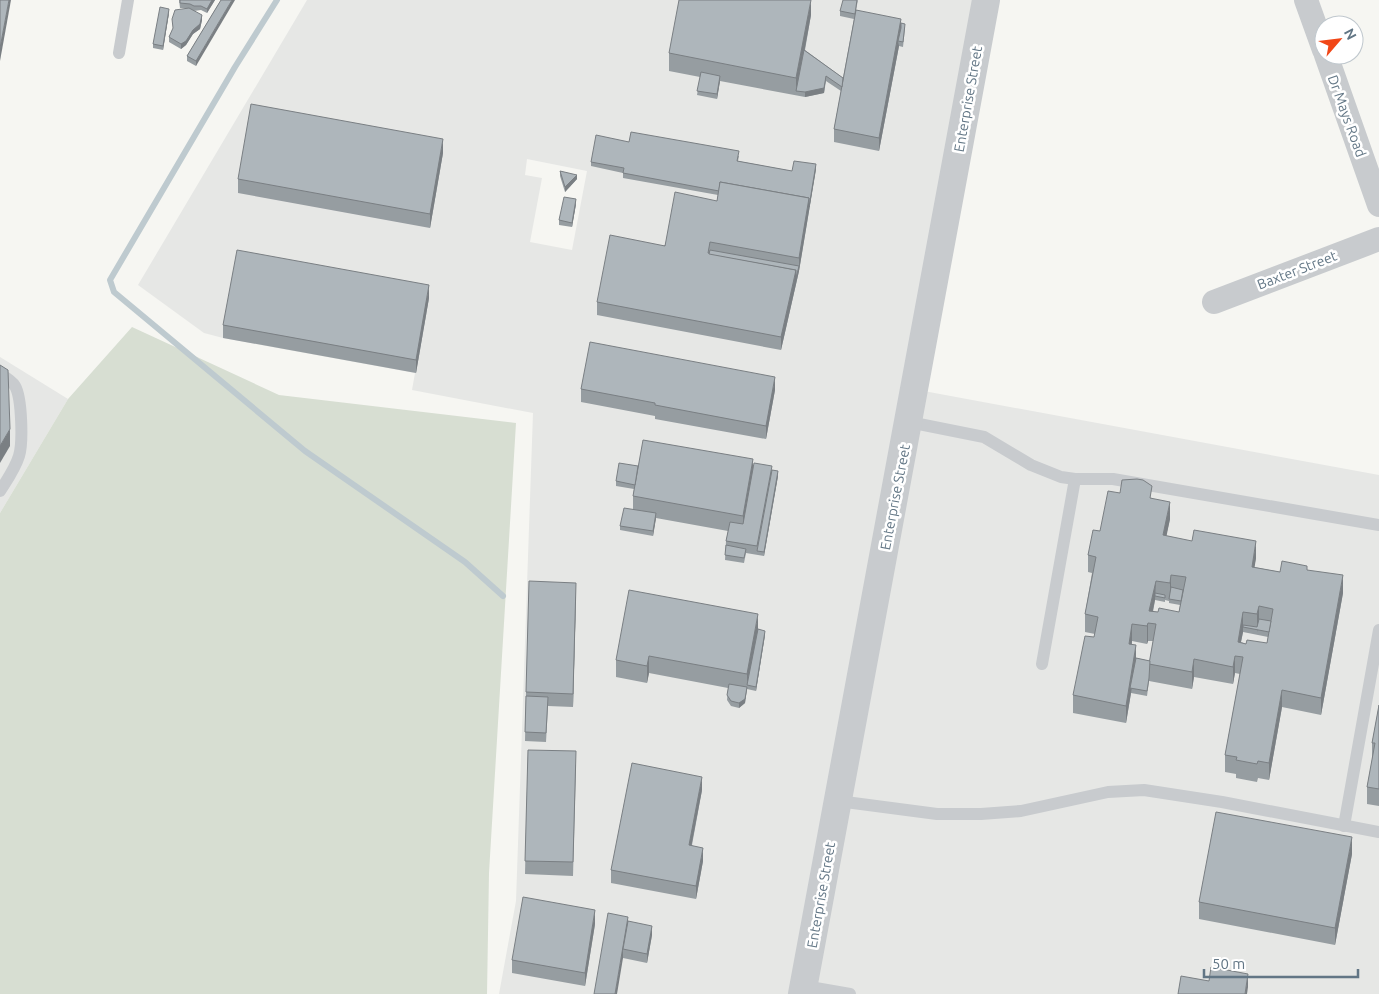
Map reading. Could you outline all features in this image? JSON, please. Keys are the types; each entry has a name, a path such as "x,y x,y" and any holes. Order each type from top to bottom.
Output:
{"street":[{"name":"Enterprise Street","path":"803,990 986,0"},
{"path":"1306,0 1314,22"},
{"name":"Dr Mays Road","path":"1330,65 1379,205"},
{"name":"Baxter Street","path":"1214,302 1379,239"}],"lane":[{"path":"119,52 128,0"},
{"path":"0,374 15,386 19,400 21,441 20,454 0,491"},
{"path":"909,422 984,437 1045,472 1060,477 1113,479 1379,525"},
{"path":"1042,664 1075,479"},
{"path":"1344,826 1379,630"},
{"path":"838,800 937,814 981,814 1020,811 1108,792 1144,790 1222,802 1379,832"},
{"path":"803,990 850,994"}],"shaded area":[{"path":"307,0 985,0 913,389 1379,475 1379,994 499,994 516,901 533,413 412,390 415,373 204,333 138,285","holes":["527,159 587,171 572,250 530,242 542,178 525,175"]},
{"path":"132,327 279,395 516,423 489,873 487,994 0,994 0,513 68,399"},
{"path":"0,357 68,399 0,513"}],"building":[{"path":"0,0 9,0 0,48"},
{"path":"180,0 212,0 207,9 201,6 180,3"},
{"path":"221,0 232,0 196,61 187,56"},
{"path":"679,0 811,0 796,78 669,53"},
{"path":"843,0 857,0 855,14 840,11"},
{"path":"160,7 169,9 163,46 153,44"},
{"path":"189,8 202,15 200,24 193,30 186,41 181,44 169,37 173,28 172,19 175,10"},
{"path":"856,10 901,19 879,138 834,129"},
{"path":"901,23 905,24 903,42 898,41"},
{"path":"804,50 843,78 842,87 826,76 824,88 805,92 796,91"},
{"path":"701,72 720,76 717,94 697,91"},
{"path":"251,104 443,139 430,214 238,179"},
{"path":"631,132 739,151 737,161 792,171 794,161 816,164 809,207 809,198 720,182 719,191 623,173 624,168 591,162 596,135 629,142"},
{"path":"560,171 577,175 565,187"},
{"path":"720,182 809,198 799,258 710,242 708,253 796,270 781,337 597,302 610,235 665,246 675,192 717,201"},
{"path":"564,197 576,199 572,223 559,220"},
{"path":"237,250 429,285 416,360 223,325"},
{"path":"710,250 799,266 796,278 796,270 709,254"},
{"path":"590,342 775,377 766,426 581,389"},
{"path":"0,365 8,370 10,429 0,446"},
{"path":"643,440 753,459 743,516 633,496"},
{"path":"619,463 638,466 635,485 616,481"},
{"path":"754,463 772,466 757,546 726,541 730,522 743,524"},
{"path":"772,470 778,471 764,552 757,551"},
{"path":"1122,480 1143,480 1152,486 1150,498 1170,502 1163,535 1192,541 1194,530 1256,541 1252,567 1280,572 1282,561 1307,566 1307,570 1343,575 1321,698 1282,690 1269,763 1258,761 1257,764 1236,760 1237,757 1225,755 1243,657 1235,656 1233,667 1194,659 1192,672 1149,664 1156,624 1148,623 1147,626 1132,624 1129,644 1136,645 1126,706 1073,695 1085,636 1094,637 1098,617 1085,614 1096,557 1088,555 1093,530 1100,531 1108,491 1120,493","holes":["1171,575 1186,577 1179,612 1159,608 1158,612 1149,611 1156,581 1170,583","1259,606 1273,609 1267,643 1247,640 1246,644 1238,642 1243,612 1257,614"]},
{"path":"624,508 656,513 653,531 620,526"},
{"path":"726,545 746,549 744,558 725,555"},
{"path":"529,581 576,583 573,694 526,692"},
{"path":"1171,587 1183,590 1181,601 1169,599"},
{"path":"629,590 758,614 747,674 649,656 647,666 616,660"},
{"path":"1155,593 1165,595 1165,598 1155,596"},
{"path":"1259,619 1271,621 1269,632 1243,627 1243,625 1257,627"},
{"path":"758,629 765,631 756,687 747,685"},
{"path":"1136,658 1150,661 1147,691 1130,688"},
{"path":"729,684 747,687 745,699 739,703 731,701 727,695"},
{"path":"526,696 548,697 546,733 525,732"},
{"path":"1379,705 1379,789 1367,787 1375,743 1372,743"},
{"path":"528,750 576,751 573,862 525,861"},
{"path":"632,763 702,777 689,845 703,848 696,886 611,870"},
{"path":"1216,812 1352,837 1335,928 1199,902"},
{"path":"523,897 595,910 585,973 512,960"},
{"path":"608,913 628,917 615,994 594,994"},
{"path":"628,921 652,926 647,954 623,949"},
{"path":"1211,967 1248,974 1245,994 1178,994 1181,976 1209,981"}],"waterway":[{"path":"277,0 235,67 110,280 114,292 305,451 465,562 503,596"}]}
